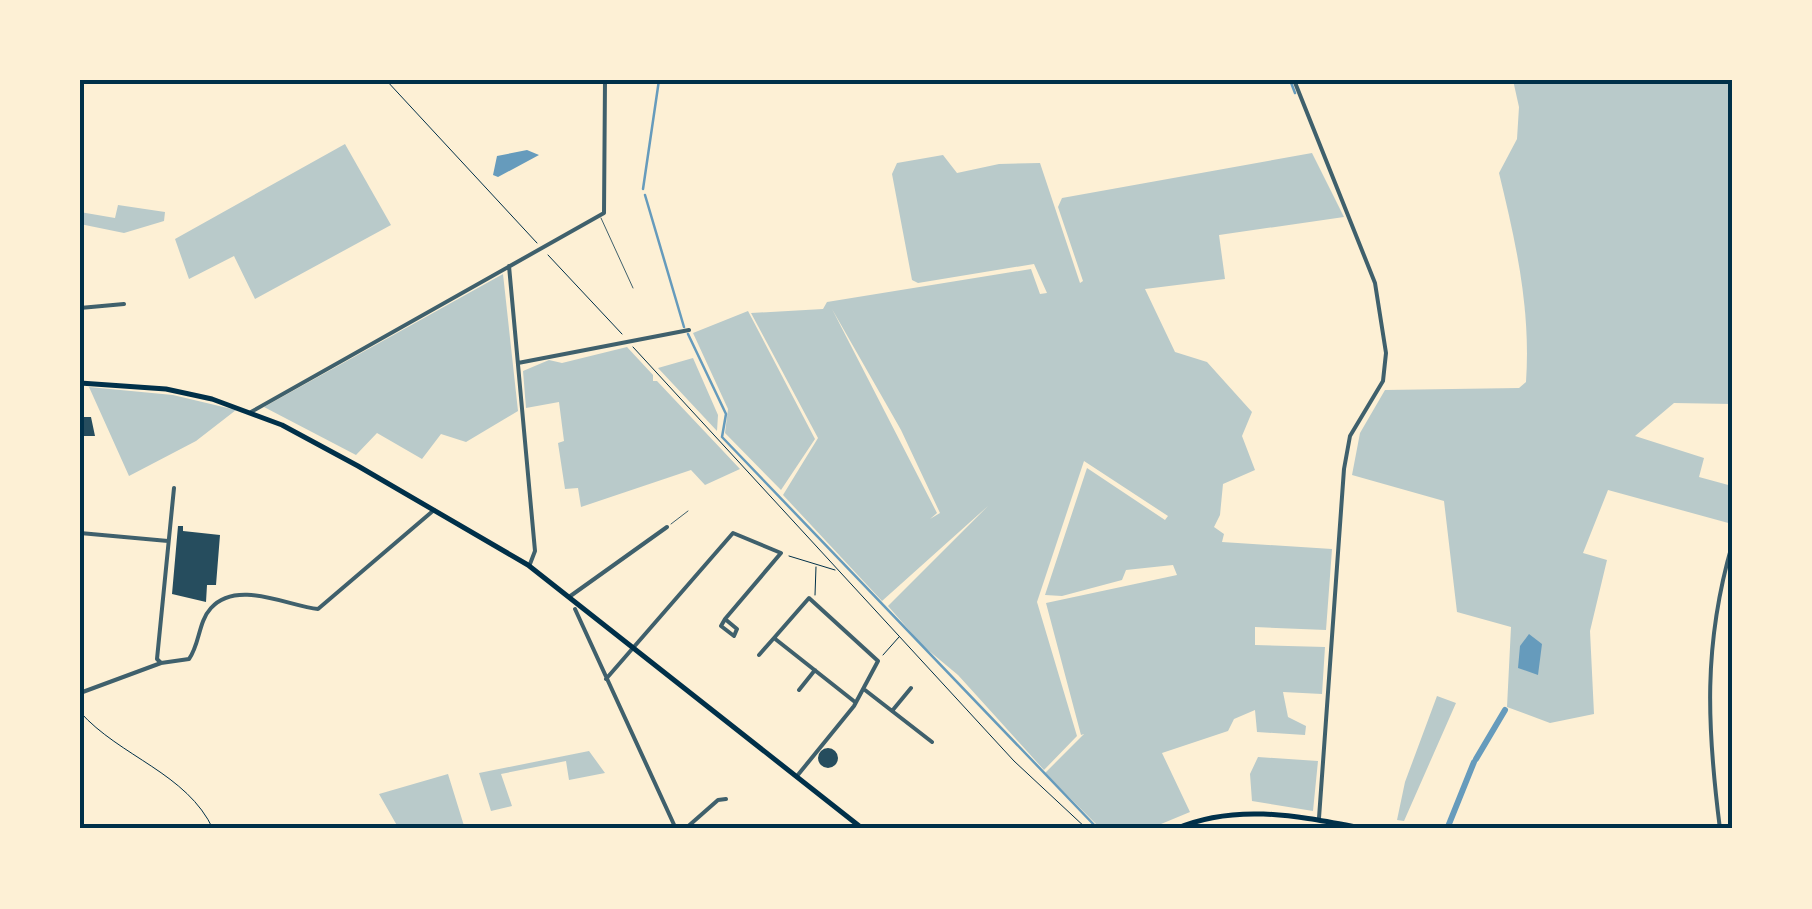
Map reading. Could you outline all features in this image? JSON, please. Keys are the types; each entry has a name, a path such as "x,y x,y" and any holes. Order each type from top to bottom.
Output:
{"main road":[{"path":"80,383 166,389 252,412 434,510 528,565 863,829"},
{"path":"1175,829 1207,818 1248,813 1368,829"}],"street":[{"path":"252,412 604,213 605,80"},
{"path":"1294,80 1375,283 1386,352 1383,381 1350,436 1344,469 1318,820"},
{"path":"508,266 535,552 528,565"},
{"path":"80,308 124,304"},
{"path":"518,362 689,330"},
{"path":"161,664 157,659 174,488"},
{"path":"80,693 161,664 189,659 208,613 220,602 260,596 318,608 434,510"},
{"path":"570,597 667,527"},
{"path":"80,532 168,541"},
{"path":"606,679 733,533 781,553 725,619"},
{"path":"1720,829 1707,690 1719,590 1732,545"},
{"path":"759,655 809,598 814,598 878,661 864,690 797,776"},
{"path":"576,609 676,829"},
{"path":"774,638 855,702"},
{"path":"799,690 816,670"},
{"path":"892,711 911,688"},
{"path":"864,690 932,742"},
{"path":"685,829 718,800 726,800"}],"lane":[{"path":"600,216 633,288"},
{"path":"667,527 688,511"}],"path":[{"path":"386,80 1014,761 1086,829"},
{"path":"781,553 816,566 838,569"},
{"path":"814,598 816,566"},
{"path":"878,661 900,636"},
{"path":"80,712 122,749 183,789 213,829"}],"shaded area":[{"path":"1513,80 1732,80 1732,404 1674,403 1635,436 1704,458 1699,477 1732,486 1732,524 1608,490 1583,553 1607,560 1590,631 1594,714 1550,723 1507,707 1511,627 1457,612 1444,501 1352,475 1360,433 1385,390 1519,388 1526,382 1524,302 1499,173 1517,139 1519,107"},
{"path":"345,144 391,225 255,299 234,256 189,279 175,239"},
{"path":"1312,153 1344,217 1219,235 1225,279 1145,289 1175,352 1207,362 1252,412 1242,436 1255,470 1223,484 1220,515 1214,527 1224,534 1222,542 1332,549 1326,630 1255,627 1255,645 1325,647 1322,694 1283,692 1288,717 1306,726 1305,735 1257,732 1255,710 1234,719 1228,731 1162,753 1190,812 1149,829 1101,829 1045,773 1084,734 1081,735 1046,603 1177,575 1173,565 1126,570 1122,580 1062,596 1045,595 1087,468 1165,520 1168,516 1084,461 1037,602 1077,736 1044,770 958,675 922,645 888,606 988,506 882,601 783,495 818,438 751,313 823,309 827,302 1031,269 1040,294 1047,293 1034,264 918,283 912,280 892,174 897,163 943,155 957,173 999,164 1040,163 1080,283 1083,281 1058,207 1062,198","holes":["832,309 901,430 940,513 930,519 937,513"]},
{"path":"118,205 165,212 164,221 124,233 80,224 80,212 115,218"},
{"path":"503,274 518,411 466,442 441,434 422,459 377,433 356,455 264,407"},
{"path":"748,311 815,439 781,490 725,433 728,409 693,333"},
{"path":"627,347 653,375 653,381 740,469 705,485 691,470 581,507 578,488 565,489 558,443 564,441 559,402 526,408 523,371 549,360 562,363"},
{"path":"693,358 718,415 717,431 658,368"},
{"path":"89,387 173,395 236,410 196,441 129,476"},
{"path":"1437,696 1456,703 1404,821 1397,820 1405,782"},
{"path":"589,751 605,773 569,780 566,761 501,774 512,806 491,811 479,773"},
{"path":"1258,757 1318,761 1313,811 1252,801 1250,774"},
{"path":"448,774 465,829 399,829 379,794"}],"water":[{"path":"527,150 539,155 498,177 493,175 497,156"},
{"path":"1529,634 1542,644 1538,675 1518,668 1520,646"}],"building":[{"path":"80,417 91,417 95,436 80,436"},
{"path":"178,526 183,526 183,531 220,535 216,585 207,585 206,602 172,594"},
{"path":"828,748 838,758 828,768 818,758"}],"waterway":[{"path":"643,189 659,80"},
{"path":"1290,80 1295,93"},
{"path":"645,195 684,327"},
{"path":"688,334 726,414 722,437 1098,829"},
{"path":"1476,759 1505,710"},
{"path":"1447,829 1474,762"}]}
